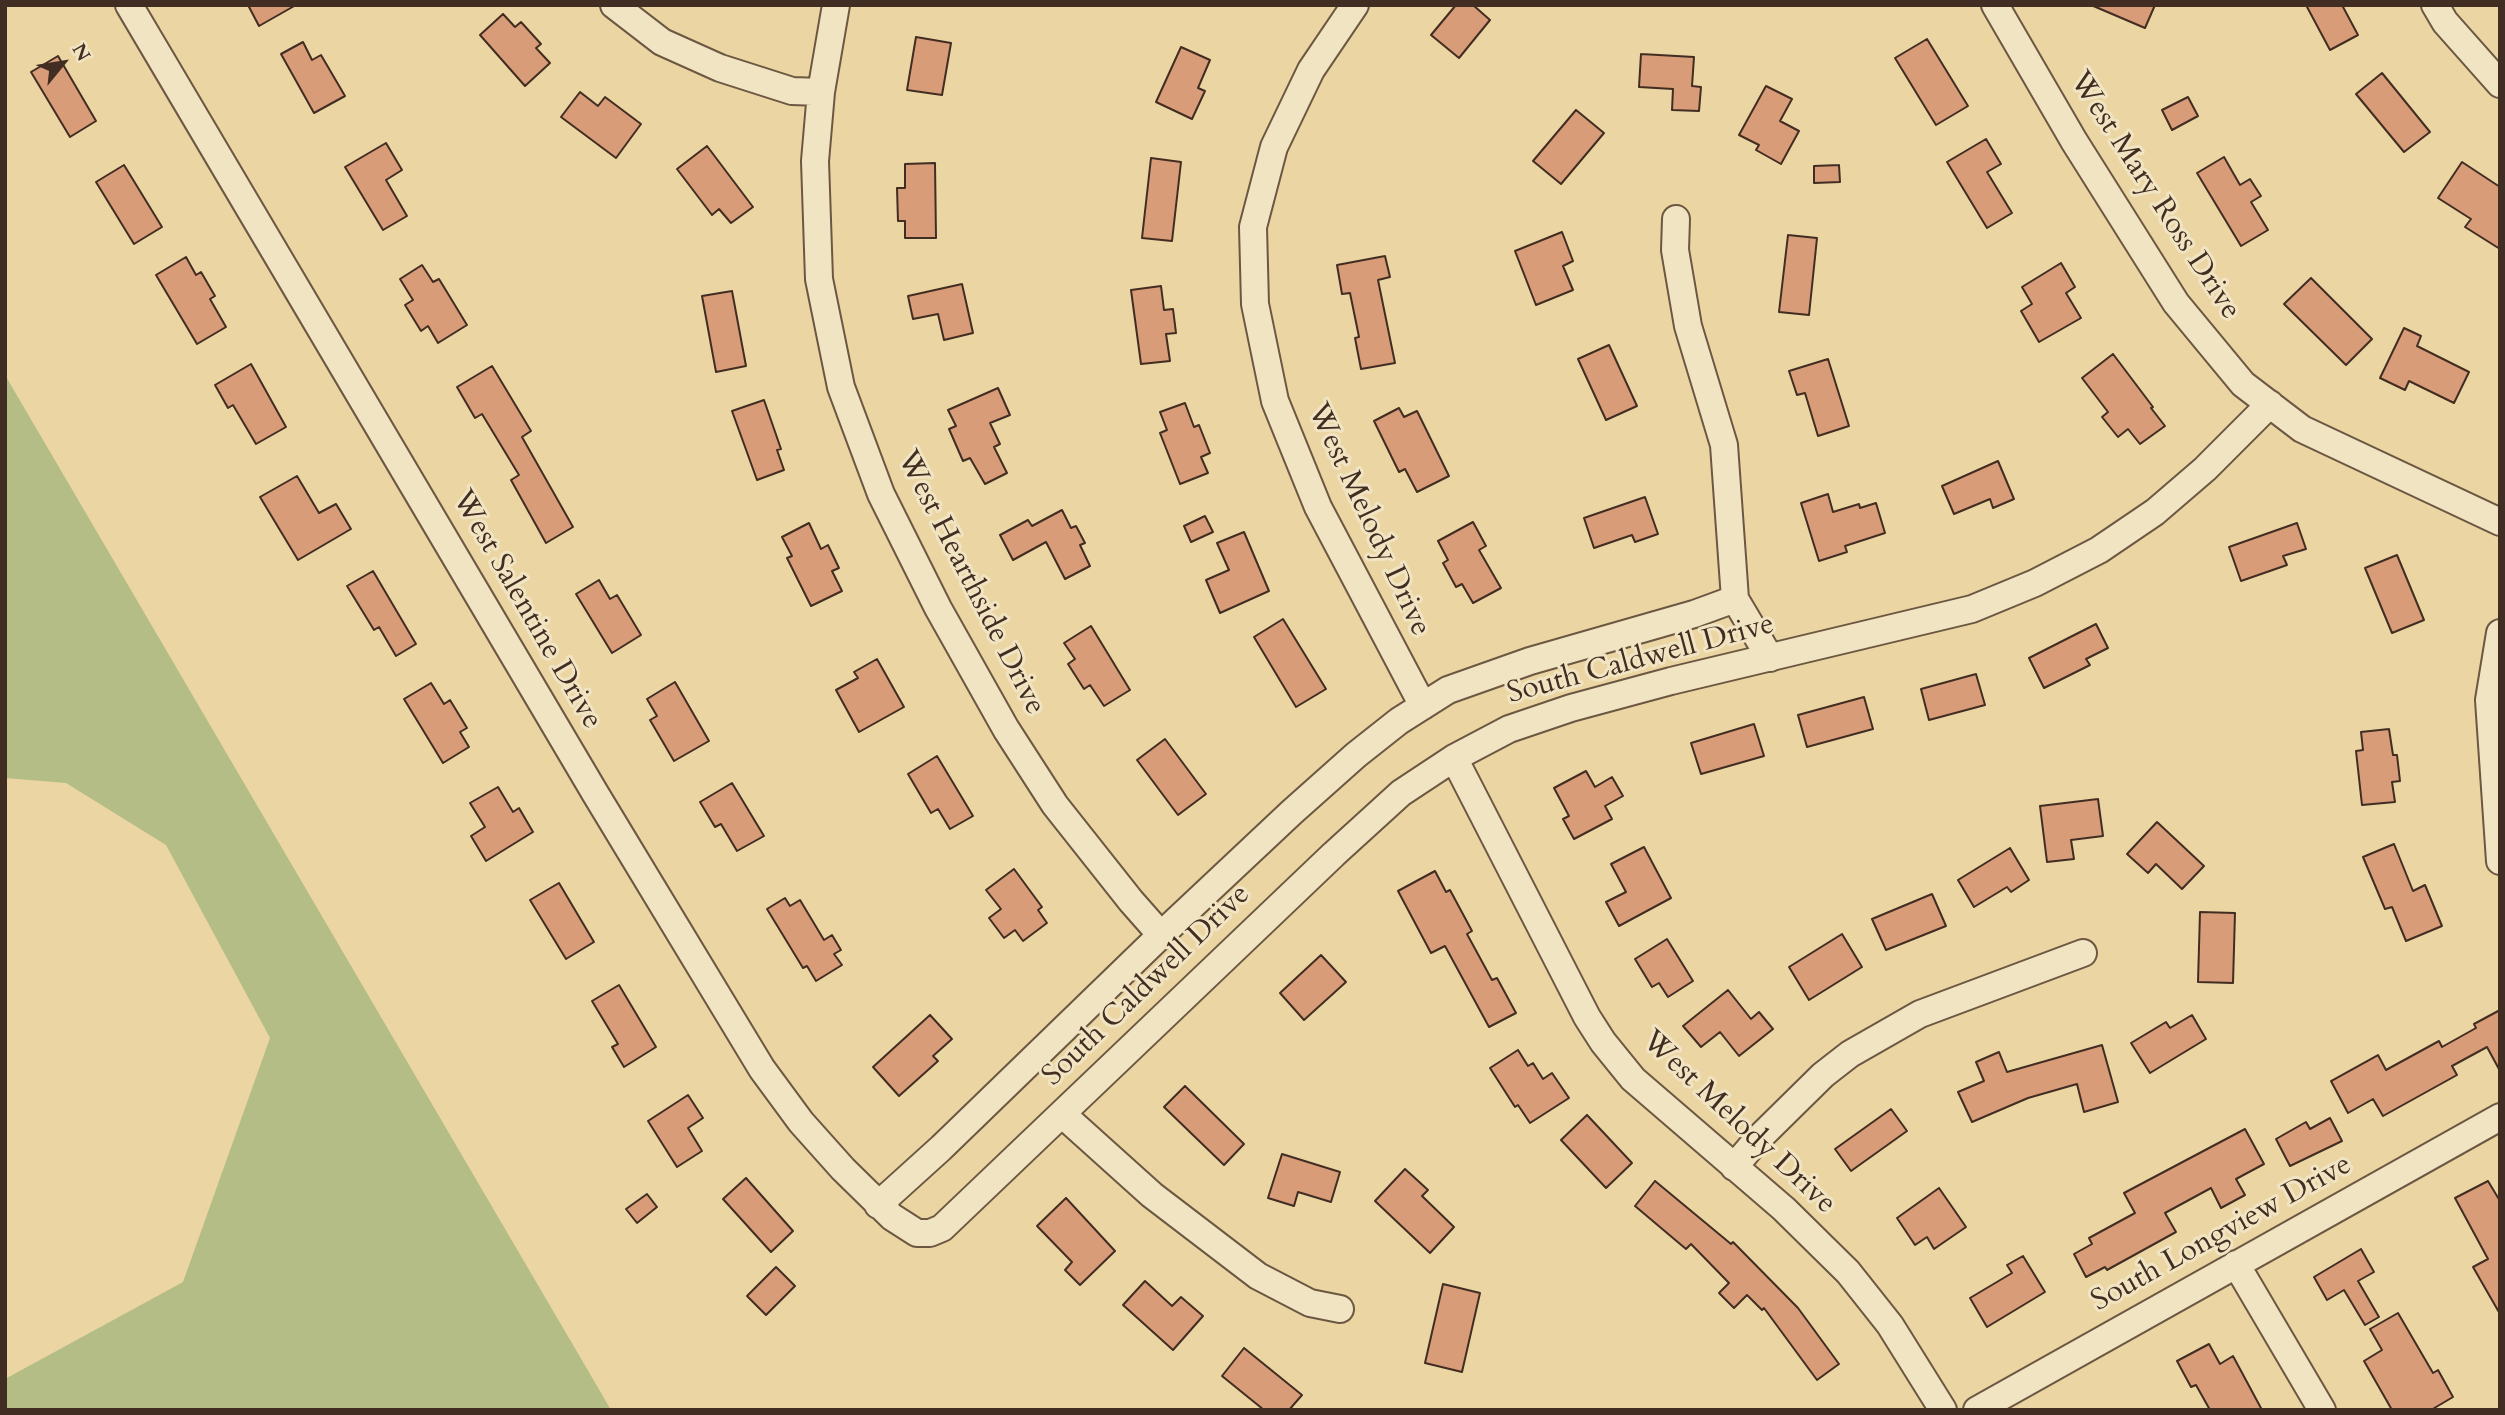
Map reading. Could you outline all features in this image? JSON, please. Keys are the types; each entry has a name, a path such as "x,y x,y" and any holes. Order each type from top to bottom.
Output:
{"street":[{"name":"West Salentine Drive","path":"129,5 595,793 762,1069 801,1122 843,1169 900,1223"},
{"path":"614,5 662,42 720,68 792,91 821,92"},
{"name":"West Hearthside Drive","path":"836,5 821,92 816,161 819,279 841,387 881,494 938,608 1006,729 1055,805 1161,935"},
{"name":"West Melody Drive","path":"1355,5 1311,69 1274,147 1253,227 1255,304 1275,401 1318,507 1423,706"},
{"name":"West Mary Ross Drive","path":"1995,5 2074,141 2176,303 2243,384 2302,429 2500,522"},
{"path":"2435,5 2445,22 2500,84"},
{"path":"1676,219 1675,250 1688,326 1724,445 1735,600 1770,658"},
{"name":"South Caldwell Drive","path":"900,1223 917,1233 930,1233 942,1228 1343,845 1401,793 1454,758 1509,729 1570,708 1972,609 2035,583 2099,550 2155,512 2205,469 2270,404"},
{"name":"South Caldwell Drive","path":"878,1205 1161,935 1356,755 1399,721 1447,690 1530,661 1735,600"},
{"path":"2500,633 2489,700 2500,861"},
{"name":"West Melody Drive","path":"1454,758 1602,1042 1633,1079 1784,1209 1848,1272 1891,1325 1943,1410"},
{"path":"1734,1167 1756,1141 1823,1075 1850,1054 1920,1014 2083,953"},
{"path":"1062,1114 1152,1195 1258,1276 1310,1303 1340,1309"},
{"name":"South Longview Drive","path":"1977,1410 2500,1116"},
{"path":"2236,1264 2322,1410"}],"green space":[{"path":"5,375 611,1410 5,1410 5,1379 183,1282 270,1038 166,845 66,783 5,778"}],"building":[{"path":"248,5 296,5 259,26"},
{"path":"1456,5 1473,5 1490,20 1459,58 1431,35"},
{"path":"2091,5 2155,5 2145,28"},
{"path":"2306,5 2342,5 2358,35 2330,50"},
{"path":"503,14 515,27 521,22 541,44 536,48 550,63 525,86 480,35"},
{"path":"916,37 951,43 942,95 907,90"},
{"path":"1927,39 1968,106 1936,125 1895,58"},
{"path":"303,42 312,60 321,55 345,96 314,113 281,54"},
{"path":"1181,47 1210,60 1198,88 1205,91 1192,119 1156,102"},
{"path":"1641,54 1694,57 1692,86 1701,87 1699,111 1672,110 1673,89 1639,87"},
{"path":"58,56 96,121 70,137 31,72"},
{"path":"2382,73 2430,132 2404,152 2356,94"},
{"path":"1766,86 1792,99 1780,121 1799,131 1781,164 1756,150 1759,145 1739,135"},
{"path":"580,92 598,106 605,97 641,124 616,158 561,117"},
{"path":"2188,97 2198,116 2172,130 2162,110"},
{"path":"1576,110 1604,133 1561,184 1533,161"},
{"path":"1986,139 2001,164 1987,172 2012,213 1987,228 1947,162"},
{"path":"386,143 402,170 386,180 407,216 383,230 345,167"},
{"path":"707,146 753,207 731,223 719,209 712,215 677,169"},
{"path":"2224,157 2240,185 2250,179 2261,196 2251,202 2268,230 2241,246 2197,173"},
{"path":"1151,158 1181,162 1172,241 1142,238"},
{"path":"2462,162 2500,187 2500,249 2465,227 2471,219 2438,198"},
{"path":"935,163 936,238 905,238 905,221 898,221 897,188 905,188 905,164"},
{"path":"124,165 162,227 134,244 96,182"},
{"path":"1839,165 1840,182 1814,183 1814,166"},
{"path":"1562,232 1573,261 1563,266 1573,290 1536,305 1515,251"},
{"path":"1788,235 1817,238 1809,315 1779,312"},
{"path":"1385,256 1390,277 1378,280 1395,363 1361,369 1355,338 1359,337 1350,293 1342,294 1337,265"},
{"path":"186,257 196,275 201,272 215,296 210,299 226,327 197,344 156,275"},
{"path":"2061,263 2075,287 2066,293 2081,318 2039,342 2021,311 2032,304 2022,287"},
{"path":"422,265 433,282 439,279 467,325 438,343 428,326 421,331 405,305 413,300 400,279"},
{"path":"2311,278 2372,339 2346,365 2284,304"},
{"path":"962,284 973,333 944,340 938,314 913,319 908,296"},
{"path":"1161,286 1164,310 1173,309 1176,333 1166,334 1170,361 1141,364 1131,290"},
{"path":"732,291 746,366 716,372 702,296"},
{"path":"2404,328 2421,336 2417,346 2469,372 2454,403 2409,381 2405,390 2380,378"},
{"path":"1609,345 1637,406 1606,420 1578,359"},
{"path":"2113,354 2165,426 2140,444 2128,429 2118,437 2102,417 2108,412 2082,378"},
{"path":"1828,359 1849,426 1818,436 1805,393 1797,395 1789,371"},
{"path":"251,364 286,427 256,444 233,405 228,408 215,385"},
{"path":"492,366 531,431 522,437 573,527 546,543 511,480 519,475 482,414 475,418 457,387"},
{"path":"998,388 1010,415 990,423 1000,444 994,447 1007,473 985,484 970,458 963,461 949,429 956,426 948,410"},
{"path":"764,400 781,449 777,450 784,470 757,480 732,411"},
{"path":"1185,403 1194,427 1199,425 1210,453 1201,457 1208,473 1180,484 1160,433 1167,430 1160,412"},
{"path":"1399,408 1404,417 1417,411 1449,476 1417,492 1405,469 1399,472 1374,421"},
{"path":"1998,461 2014,499 1993,508 1990,499 1954,514 1942,486"},
{"path":"297,476 319,513 336,504 351,529 298,560 260,497"},
{"path":"1828,494 1833,512 1859,504 1860,508 1876,503 1885,533 1845,546 1847,552 1819,561 1801,503"},
{"path":"1645,497 1658,534 1635,542 1632,535 1594,548 1584,518"},
{"path":"1062,510 1071,528 1076,526 1085,543 1080,545 1090,566 1065,579 1046,542 1013,560 1000,535 1028,520 1032,526"},
{"path":"1205,516 1213,532 1191,542 1184,526"},
{"path":"1473,522 1486,546 1479,550 1501,588 1473,603 1462,584 1456,587 1443,563 1448,560 1438,541"},
{"path":"809,523 821,549 828,545 839,568 832,571 842,591 811,606 787,558 792,556 782,537"},
{"path":"2297,523 2306,549 2283,556 2287,565 2241,581 2229,547"},
{"path":"1244,532 1269,591 1220,613 1206,580 1229,570 1217,543"},
{"path":"2397,555 2424,620 2392,633 2365,568"},
{"path":"373,571 416,644 396,656 379,627 374,630 347,586"},
{"path":"599,580 610,599 617,595 641,635 612,653 576,594"},
{"path":"1283,619 1326,689 1296,707 1254,637"},
{"path":"2096,624 2108,648 2086,659 2090,665 2044,688 2029,658"},
{"path":"1091,626 1130,690 1104,706 1090,685 1084,689 1068,664 1075,659 1064,643"},
{"path":"877,659 904,707 859,732 836,690 858,678 854,672"},
{"path":"1976,674 1985,705 1929,720 1921,689"},
{"path":"675,682 709,741 674,761 650,720 657,716 647,699"},
{"path":"431,683 444,704 450,700 467,728 460,732 469,747 443,763 404,699"},
{"path":"1864,697 1873,729 1807,747 1798,715"},
{"path":"1754,724 1764,756 1701,774 1691,743"},
{"path":"2389,729 2393,755 2397,755 2400,781 2392,782 2395,802 2362,805 2356,751 2363,750 2361,732"},
{"path":"1165,739 1206,794 1178,815 1137,760"},
{"path":"937,756 973,816 950,829 938,809 931,813 908,774"},
{"path":"1586,771 1595,787 1612,777 1623,796 1605,806 1612,819 1574,839 1563,819 1569,816 1554,788"},
{"path":"732,783 764,836 737,851 721,824 715,827 700,802"},
{"path":"498,787 513,812 519,808 533,832 486,861 471,836 485,827 470,803"},
{"path":"2098,799 2103,836 2071,840 2074,859 2047,862 2040,806"},
{"path":"2157,822 2204,866 2182,889 2156,864 2148,873 2127,854"},
{"path":"2394,844 2413,891 2425,885 2442,926 2406,941 2392,907 2385,909 2363,857"},
{"path":"1644,847 1671,898 1619,926 1606,902 1626,892 1611,864"},
{"path":"2010,848 2029,880 2011,892 2007,887 1974,907 1958,880"},
{"path":"1014,869 1042,907 1038,910 1047,923 1023,941 1015,930 1004,938 989,918 1001,909 986,890"},
{"path":"1435,871 1446,892 1450,890 1472,931 1467,934 1492,980 1497,978 1516,1013 1489,1027 1445,946 1431,953 1398,891"},
{"path":"559,883 594,942 566,959 530,900"},
{"path":"1932,894 1946,926 1886,950 1872,919"},
{"path":"785,898 790,906 800,900 824,940 832,935 841,950 834,954 842,965 816,981 807,966 803,968 767,909"},
{"path":"2200,912 2235,913 2233,983 2198,982"},
{"path":"1842,934 1862,967 1809,1000 1789,967"},
{"path":"1667,939 1693,981 1668,997 1659,983 1652,987 1635,959"},
{"path":"1321,955 1346,982 1304,1020 1280,993"},
{"path":"619,985 656,1047 624,1067 612,1047 618,1044 592,1001"},
{"path":"1728,990 1751,1019 1759,1012 1773,1029 1739,1056 1720,1032 1701,1047 1683,1026"},
{"path":"2500,1010 2500,1071 2487,1047 2452,1066 2457,1075 2383,1116 2373,1099 2348,1113 2331,1081 2378,1055 2386,1070 2439,1041 2442,1047 2476,1028 2474,1024"},
{"path":"930,1015 952,1039 933,1056 938,1061 899,1096 873,1067"},
{"path":"2192,1015 2206,1039 2150,1073 2131,1043 2166,1022 2170,1028"},
{"path":"2102,1045 2118,1102 2084,1112 2077,1084 2028,1098 1972,1122 1958,1092 1984,1081 1976,1062 1999,1052 2007,1072"},
{"path":"1518,1050 1528,1066 1533,1063 1543,1079 1552,1073 1569,1098 1530,1123 1518,1105 1515,1107 1490,1068"},
{"path":"1185,1086 1244,1144 1224,1165 1164,1107"},
{"path":"688,1095 703,1118 688,1128 702,1151 677,1167 648,1121"},
{"path":"1891,1109 1907,1131 1851,1171 1835,1149"},
{"path":"1587,1115 1632,1163 1606,1188 1561,1140"},
{"path":"2330,1118 2342,1141 2290,1166 2276,1139 2306,1122 2310,1129"},
{"path":"2245,1129 2264,1164 2236,1179 2245,1195 2221,1208 2211,1188 2165,1213 2176,1232 2107,1270 2105,1267 2086,1277 2074,1254 2092,1244 2089,1238 2135,1213 2124,1193"},
{"path":"1282,1154 1340,1172 1331,1202 1298,1192 1294,1206 1268,1198"},
{"path":"1405,1169 1428,1190 1422,1196 1454,1227 1430,1253 1375,1201"},
{"path":"746,1178 793,1231 771,1252 723,1199"},
{"path":"1655,1181 1731,1244 1733,1242 1798,1308 1839,1364 1817,1380 1764,1308 1762,1310 1747,1295 1734,1308 1719,1293 1729,1283 1691,1244 1686,1249 1635,1206"},
{"path":"2488,1181 2500,1201 2500,1314 2473,1267 2488,1259 2455,1198"},
{"path":"1939,1188 1966,1227 1934,1249 1927,1237 1915,1245 1897,1218"},
{"path":"647,1194 657,1207 637,1223 626,1209"},
{"path":"1066,1198 1115,1251 1080,1285 1065,1270 1072,1262 1037,1226"},
{"path":"2361,1249 2374,1272 2358,1281 2379,1317 2365,1325 2344,1290 2327,1300 2314,1277"},
{"path":"2023,1256 2045,1292 1987,1327 1970,1298 2012,1273 2007,1265"},
{"path":"776,1267 795,1286 766,1315 747,1296"},
{"path":"1145,1281 1172,1306 1181,1297 1203,1316 1173,1350 1123,1305"},
{"path":"1443,1284 1480,1293 1462,1372 1425,1363"},
{"path":"2398,1313 2433,1373 2438,1370 2453,1397 2431,1410 2392,1410 2364,1361 2382,1350 2370,1329"},
{"path":"2209,1344 2220,1364 2233,1356 2262,1410 2210,1410 2196,1385 2191,1387 2177,1361"},
{"path":"1244,1348 1302,1395 1289,1410 1264,1410 1222,1376"}]}
